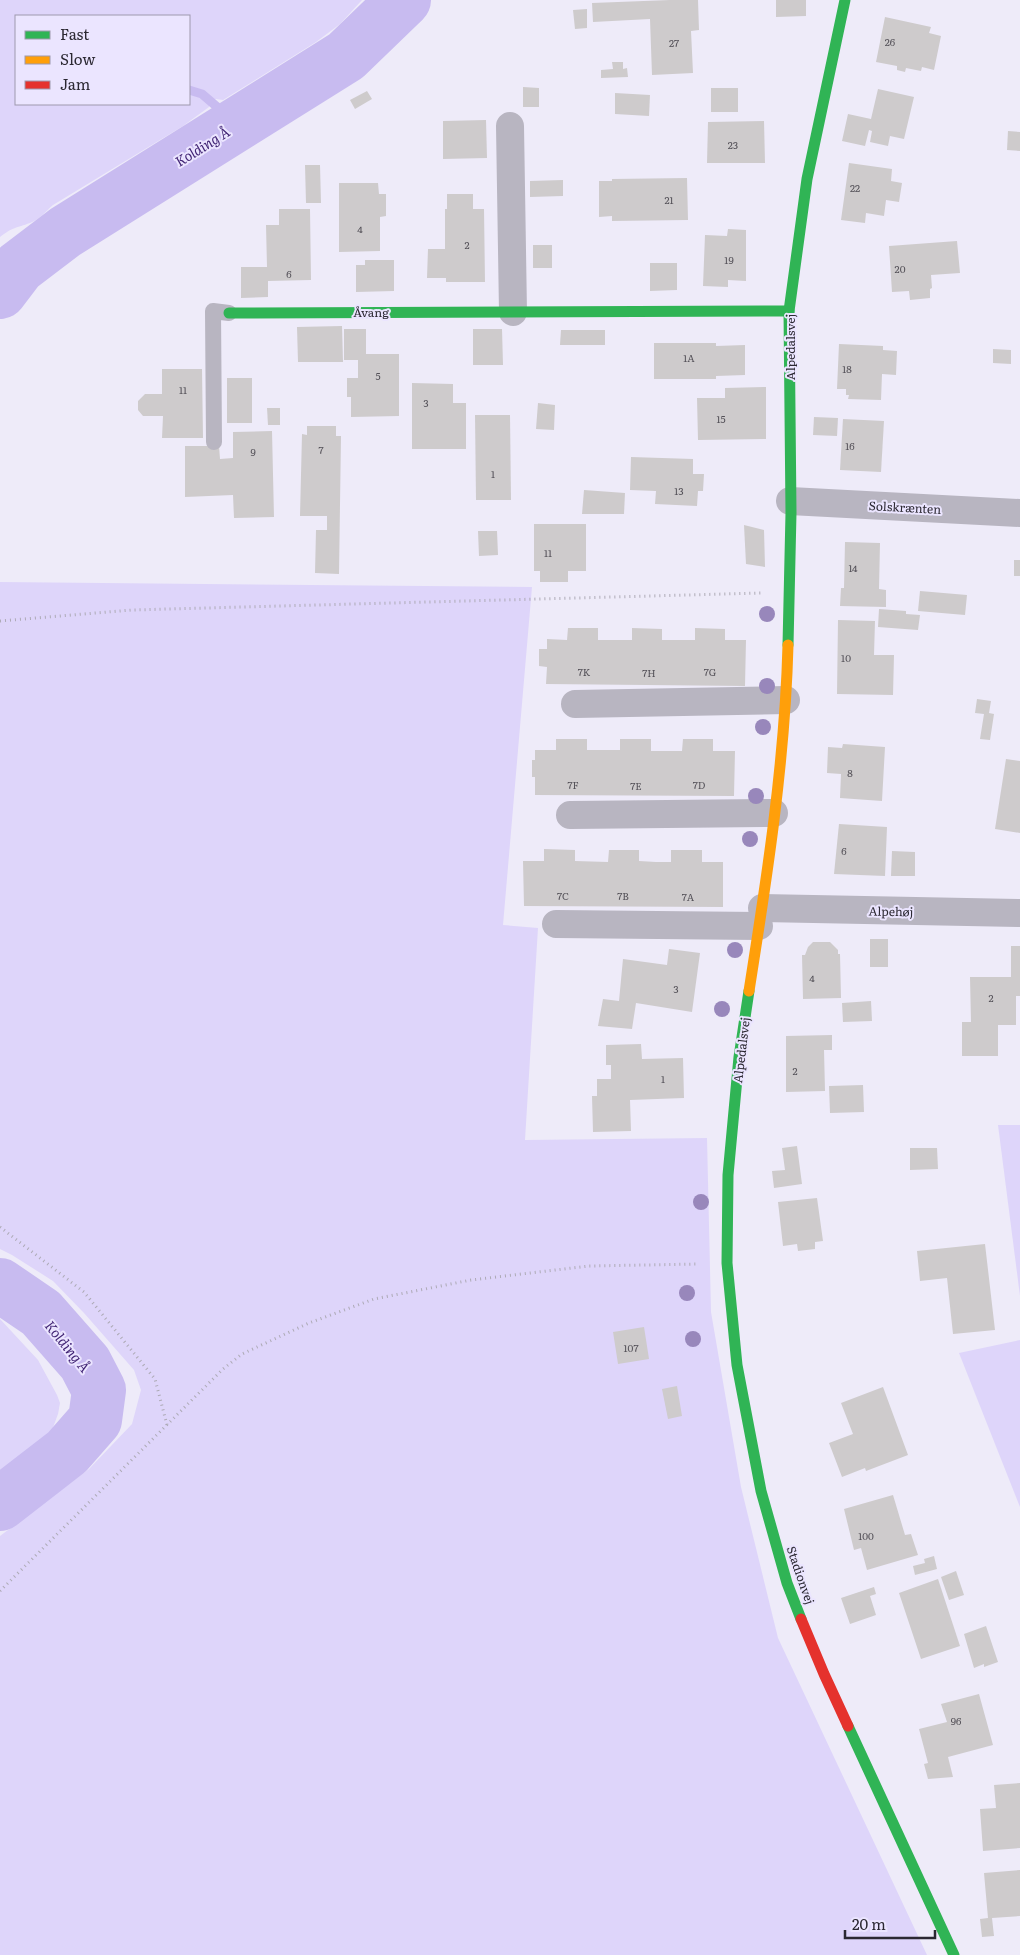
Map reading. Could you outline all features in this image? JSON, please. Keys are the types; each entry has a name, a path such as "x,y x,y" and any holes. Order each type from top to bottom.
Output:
{"street":[{"name":"Alpedalsvej","path":"728,1175 739,1057 761,917 786,700 790,501 790,311 807,179 845,0"},
{"path":"510,126 513,312"},
{"name":"Åvang","path":"229,313 790,311"},
{"name":"Solskrænten","path":"790,501 1020,512"},
{"path":"575,704 786,700"},
{"path":"570,815 774,814"},
{"name":"Alpehøj","path":"761,917 1020,913"},
{"path":"556,924 761,917"},
{"name":"Stadionvej","path":"728,1175 727,1263 737,1365 761,1490 786,1583 824,1674 954,1955"}],"lane":[{"path":"214,442 212,311 229,313"}],"path":[{"path":"0,621 132,610 789,592"},
{"path":"0,1227 84,1292 155,1379 167,1425"},
{"path":"0,1591 223,1369 242,1354 309,1323 374,1299 471,1280 590,1266 727,1263"}],"shaded area":[{"path":"0,0 362,0 340,24 316,42 223,100 216,99 211,102 209,107 183,126 53,205 36,220 12,229 0,237"},
{"path":"0,582 532,587 503,925 538,928 525,1140 707,1138 711,1312 741,1487 778,1638 927,1955 0,1955 0,1536 89,1469 132,1424 141,1390 134,1370 53,1281 0,1249"},
{"path":"998,1125 1020,1125 1020,1296"},
{"path":"0,1319 38,1360 60,1403 51,1433 41,1443 0,1473"},
{"path":"1020,1340 1020,1507 959,1353"}],"building":[{"path":"698,0 699,30 691,31 693,73 652,75 650,19 593,22 592,3"},
{"path":"776,0 806,0 806,16 776,17"},
{"path":"587,9 587,28 575,29 573,10"},
{"path":"885,17 931,27 929,33 941,36 934,70 922,67 921,71 906,68 905,72 897,70 897,66 876,62"},
{"path":"612,62 623,62 623,69 627,68 628,77 601,78 601,70 613,69"},
{"path":"523,87 539,88 539,107 523,107"},
{"path":"711,88 738,88 738,112 711,112"},
{"path":"878,89 914,97 904,139 890,136 888,146 870,142 872,131 869,130 865,146 842,141 848,114 871,119"},
{"path":"367,91 372,99 355,109 350,100"},
{"path":"615,93 650,95 649,116 615,114"},
{"path":"486,120 487,158 443,159 443,121"},
{"path":"764,121 765,163 707,163 708,122"},
{"path":"1008,131 1020,132 1020,151 1007,150"},
{"path":"849,163 892,169 891,181 902,183 899,202 886,200 884,216 866,213 865,223 841,220"},
{"path":"305,165 320,165 321,203 306,203"},
{"path":"687,178 688,220 612,221 612,216 599,217 599,181 612,181 612,179"},
{"path":"563,180 563,196 530,197 530,181"},
{"path":"339,183 378,183 379,194 386,194 386,216 380,217 380,251 339,252"},
{"path":"447,194 473,194 473,209 484,209 485,282 446,282 446,278 427,278 428,249 445,249"},
{"path":"279,209 310,209 311,280 268,281 268,297 241,298 241,267 267,267 266,225 279,225"},
{"path":"728,229 746,230 746,281 728,280 728,287 703,286 705,235 727,236"},
{"path":"957,241 960,273 931,275 932,288 930,289 930,298 910,300 909,291 892,292 889,246"},
{"path":"533,245 552,245 552,268 533,268"},
{"path":"365,260 394,260 394,291 356,292 356,265 365,265"},
{"path":"650,263 677,263 677,290 650,291"},
{"path":"342,326 343,362 298,362 297,327"},
{"path":"344,329 366,329 366,354 399,354 399,416 351,417 351,397 347,397 347,378 358,378 358,360 344,360"},
{"path":"473,329 502,329 503,365 473,365"},
{"path":"561,330 605,330 605,345 560,345"},
{"path":"654,343 716,343 716,346 745,345 745,375 716,376 716,379 654,379"},
{"path":"839,344 883,346 883,350 897,351 896,375 882,374 881,400 848,399 849,395 846,395 846,389 837,389"},
{"path":"993,349 1011,350 1011,364 993,363"},
{"path":"162,369 202,369 203,438 162,438 163,416 143,416 138,410 138,401 145,394 162,394"},
{"path":"227,378 252,378 252,423 227,423"},
{"path":"412,383 453,384 453,403 466,403 466,449 412,449"},
{"path":"766,387 766,439 698,440 697,398 725,398 725,388"},
{"path":"538,403 555,405 554,430 536,429"},
{"path":"267,408 280,408 280,425 268,425"},
{"path":"475,415 510,415 511,500 476,500"},
{"path":"814,417 838,418 837,436 813,435"},
{"path":"843,419 884,421 881,472 840,470"},
{"path":"307,426 336,426 336,436 341,436 339,574 315,573 316,530 327,530 327,516 300,516 302,434 307,435"},
{"path":"272,431 274,517 234,518 233,495 185,497 185,446 219,446 220,459 233,458 233,432"},
{"path":"631,457 693,459 693,474 704,474 703,491 698,491 697,506 655,504 656,491 630,490"},
{"path":"584,490 625,493 624,514 582,514"},
{"path":"534,524 586,524 586,571 568,571 568,582 540,582 540,571 534,571"},
{"path":"744,525 764,530 765,567 746,564"},
{"path":"478,531 497,531 498,555 479,556"},
{"path":"845,542 880,543 879,589 886,590 886,607 840,606 841,588 844,588"},
{"path":"1014,560 1020,560 1020,576 1014,576"},
{"path":"920,591 967,595 965,615 918,611"},
{"path":"879,609 906,611 906,614 920,615 918,630 878,627"},
{"path":"838,620 875,621 874,655 894,655 893,695 837,694"},
{"path":"568,628 598,628 598,640 632,640 632,628 662,629 662,640 695,640 695,628 725,629 725,640 746,640 745,686 546,684 547,667 539,666 539,649 547,649 547,639 567,640"},
{"path":"977,699 991,701 989,713 994,714 990,740 980,739 984,714 975,713"},
{"path":"556,739 587,739 587,750 620,750 620,739 651,739 651,751 682,751 683,739 713,739 713,751 735,751 734,796 535,795 535,777 532,777 532,760 535,760 535,750 556,750"},
{"path":"843,744 885,747 882,801 840,798 841,774 827,773 828,747 842,748"},
{"path":"1006,759 1020,761 1020,833 995,829"},
{"path":"839,824 887,827 885,876 834,874"},
{"path":"544,849 575,850 575,861 608,862 609,850 639,850 639,861 671,862 671,850 702,850 702,862 723,862 723,907 524,906 523,861 544,861"},
{"path":"892,851 915,852 915,876 891,876"},
{"path":"870,939 888,939 888,967 870,967"},
{"path":"813,942 830,942 838,950 838,954 840,954 841,998 803,999 802,955 805,955 808,947"},
{"path":"1011,946 1020,946 1020,996 1016,996 1016,1025 998,1025 998,1056 962,1056 962,1022 971,1022 970,977 1011,977"},
{"path":"669,949 700,953 692,1012 636,1003 632,1029 598,1026 603,999 619,1001 623,959 667,965"},
{"path":"871,1001 872,1021 843,1022 842,1003"},
{"path":"832,1035 832,1050 824,1050 825,1091 786,1092 786,1036"},
{"path":"641,1044 642,1059 683,1058 684,1098 630,1100 631,1131 593,1132 592,1096 597,1096 597,1079 611,1079 611,1065 606,1065 606,1045"},
{"path":"863,1085 864,1112 830,1113 829,1086"},
{"path":"797,1146 802,1184 774,1188 772,1171 785,1170 782,1148"},
{"path":"910,1148 937,1148 938,1169 910,1170"},
{"path":"817,1198 823,1241 815,1242 815,1249 798,1251 797,1244 783,1246 778,1202"},
{"path":"985,1244 995,1330 953,1334 947,1278 920,1281 917,1251"},
{"path":"644,1327 649,1359 618,1364 613,1332"},
{"path":"677,1386 682,1416 668,1419 662,1389"},
{"path":"883,1387 908,1455 866,1471 865,1468 842,1477 829,1443 853,1434 841,1403"},
{"path":"893,1495 905,1535 911,1534 918,1555 867,1570 861,1548 854,1550 844,1509"},
{"path":"934,1556 937,1569 915,1575 913,1566 925,1563 924,1559"},
{"path":"956,1571 964,1595 949,1600 941,1577"},
{"path":"938,1579 960,1646 921,1659 899,1593"},
{"path":"874,1587 876,1594 870,1596 876,1615 850,1624 841,1598"},
{"path":"986,1626 998,1662 974,1668 964,1634"},
{"path":"979,1694 993,1745 948,1757 953,1777 928,1779 924,1764 928,1763 919,1729 947,1722 941,1704"},
{"path":"1020,1783 1020,1848 983,1851 980,1809 996,1808 994,1785"},
{"path":"1020,1870 1020,1916 992,1918 994,1936 982,1937 980,1919 988,1918 984,1873"}],"waterway":[{"name":"Kolding Å","path":"0,292 19,267 65,232 346,56 404,0"},
{"path":"190,90 202,94 237,124"},
{"name":"Kolding Å","path":"0,1285 41,1313 85,1363 99,1390 95,1420 67,1452 0,1504"}],"traffic: fast":[{"path":"788,645 791,513 789,311 807,179 845,0"},
{"path":"229,313 789,311"},
{"path":"749,991 739,1057 728,1175 727,1263 737,1365 761,1491 787,1583 801,1619"},
{"path":"848,1726 954,1955"}],"traffic: slow":[{"path":"749,991 779,775 788,645"}],"traffic: jam":[{"path":"801,1619 848,1726"}]}
